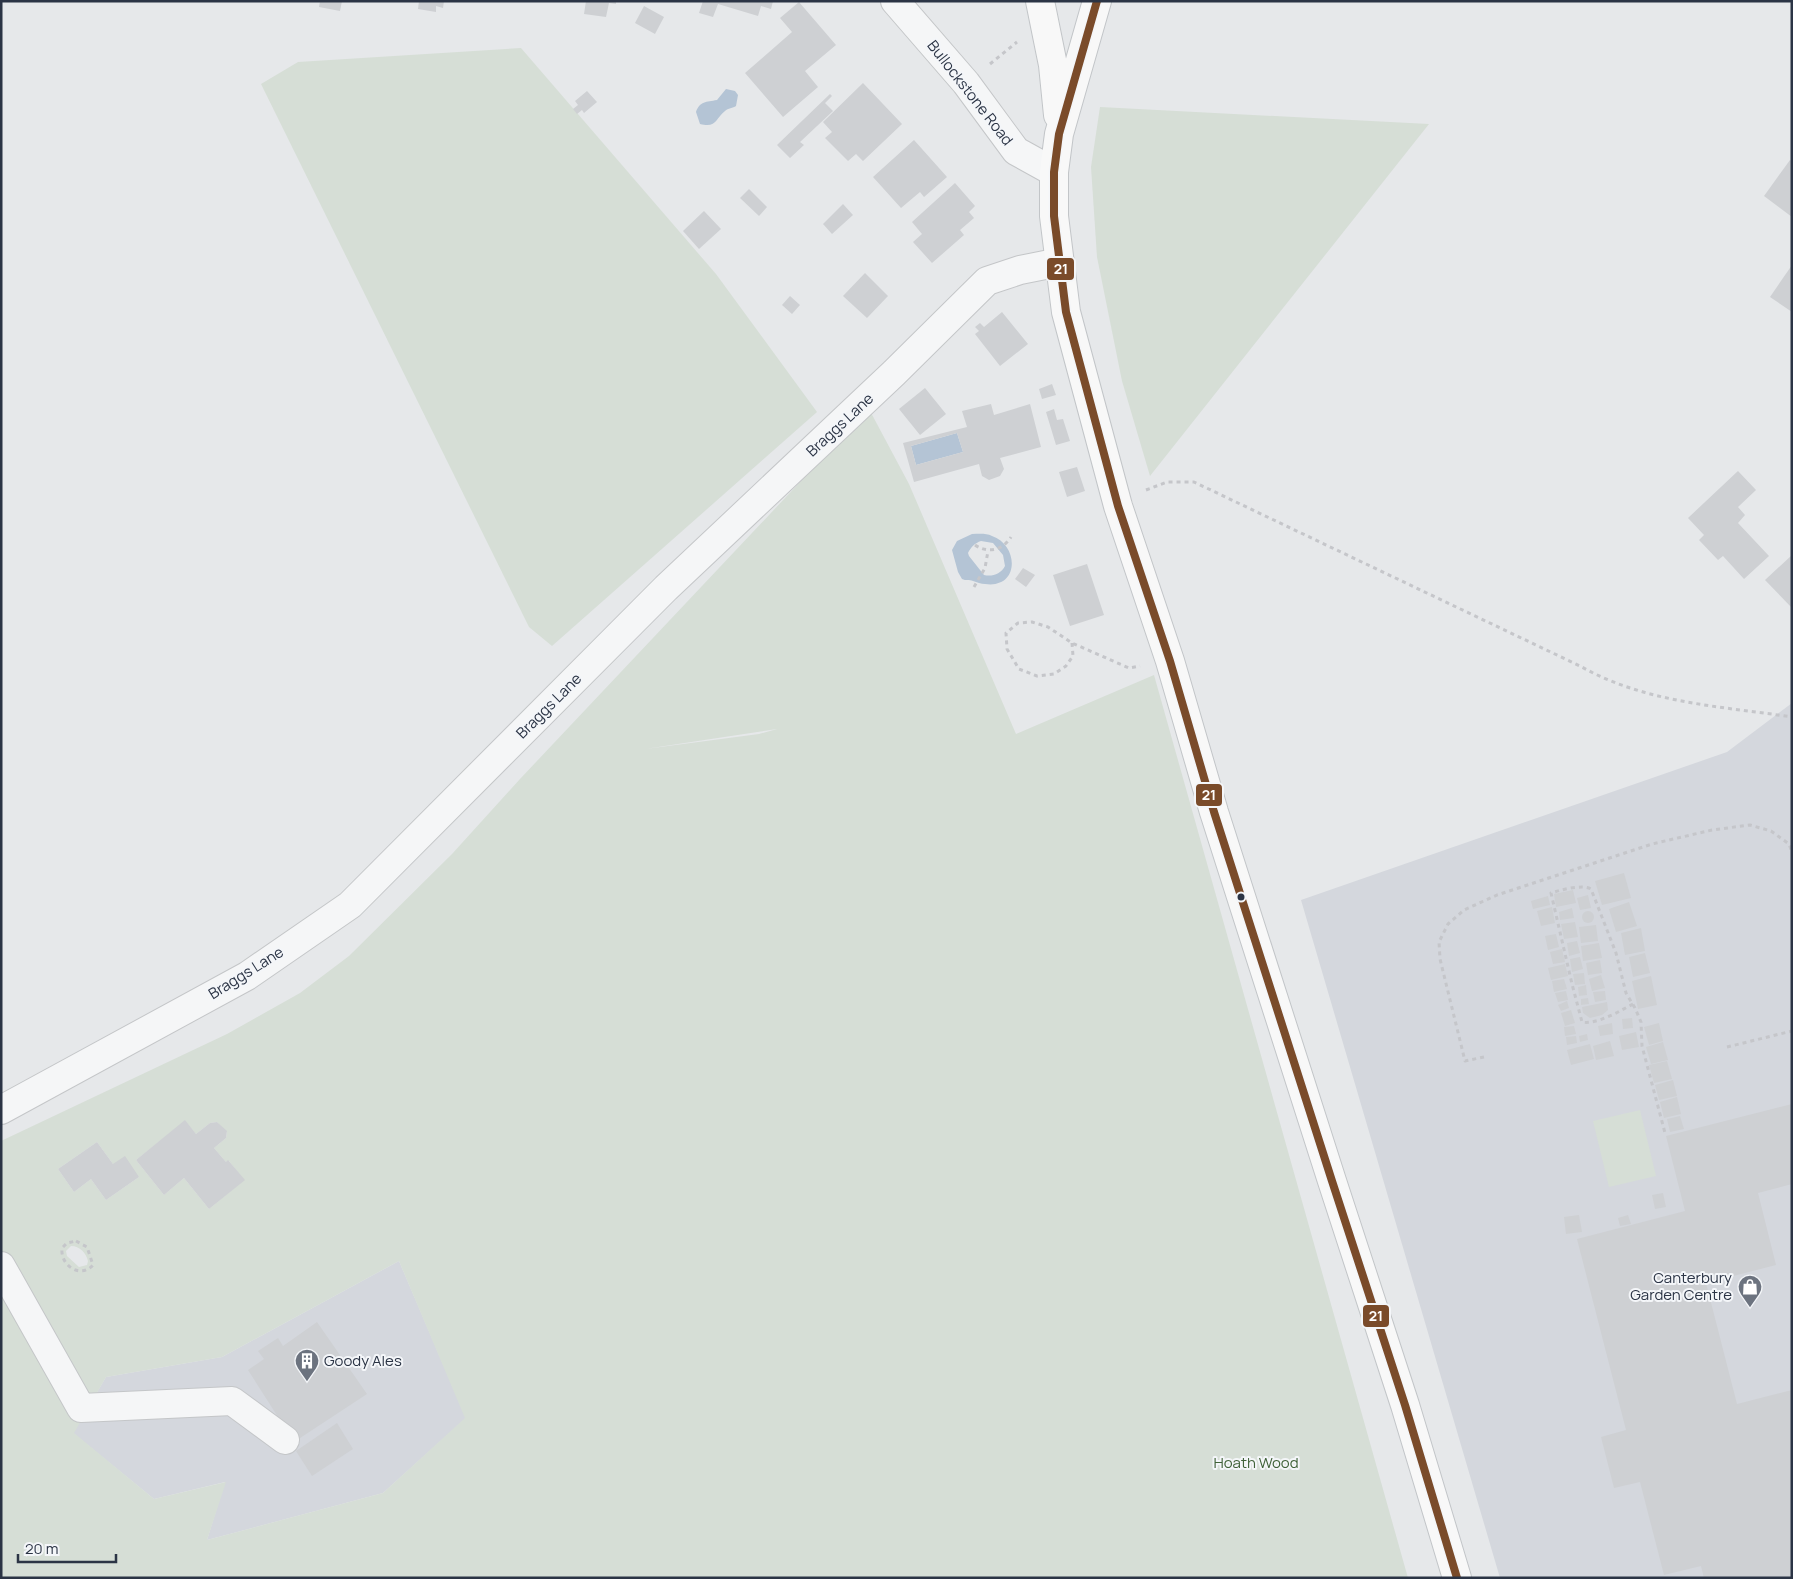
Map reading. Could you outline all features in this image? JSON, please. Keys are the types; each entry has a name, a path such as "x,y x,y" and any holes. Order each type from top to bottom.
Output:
{"main road":[{"path":"1040,1 1053,65 1059,134"},
{"path":"1097,1 1059,134 1054,172 1054,216 1066,312 1118,506 1170,661 1214,812 1405,1405 1456,1578"}],"street":[{"name":"Bullockstone Road","path":"896,1 966,83 1016,151 1054,172"},
{"name":"Braggs Lane","path":"1,1110 247,976 350,905 666,588 894,373 987,281 1020,270 1060,262"},
{"path":"1,1266 81,1408 232,1401 285,1440"}],"path":[{"path":"1118,506 1144,490 1167,482 1194,482 1602,678 1664,698 1697,705 1792,717"},
{"path":"976,546 988,551 1000,547 1010,537"},
{"path":"974,587 985,568 988,551"},
{"path":"1072,643 1073,656 1066,666 1054,674 1037,676 1019,669 1007,649 1006,634 1018,623 1032,622 1048,627 1072,643 1129,668 1170,661"},
{"path":"1484,1057 1465,1061 1440,958 1439,942 1443,933 1448,924 1464,910 1497,895 1642,847 1712,830 1750,825 1771,831 1789,844 1792,852"},
{"path":"1633,1004 1588,1024 1582,1022 1551,893 1587,886 1591,889 1616,953 1626,993 1633,1004 1641,1022 1642,1046 1665,1133"},
{"path":"1727,1047 1792,1031"},
{"path":"76,1242 87,1247 92,1259 93,1265 91,1268 75,1269 64,1261 62,1248 67,1244 76,1242"}],"shaded area":[{"path":"1792,703 1792,1578 1500,1578 1301,900 1727,752"},
{"path":"399,1261 466,1418 383,1493 207,1540 225,1482 154,1499 73,1433 106,1377 222,1357"}],"green space":[{"path":"521,48 716,274 817,412 552,646 529,627 261,84 298,62"},
{"path":"1100,107 1429,124 1150,476 1122,381 1097,257 1091,167"},
{"name":"Hoath Wood","path":"869,409 909,484 1016,734 1154,675 1408,1578 1,1578 1,1141 227,1034 300,993 349,956 452,854 520,779","holes":["777,729 759,734 645,749","185,1121 196,1134 210,1123 217,1122 227,1132 226,1138 214,1148 226,1162 229,1161 244,1180 209,1209 184,1178 164,1195 136,1160","97,1142 113,1164 139,1177 106,1200 91,1179 74,1192 58,1169","71,1246 77,1247 86,1255 87,1265 79,1267 67,1256 66,1251","399,1261 465,1418 383,1493 207,1540 226,1482 154,1499 74,1433 106,1377 222,1357"]},
{"path":"1640,1110 1656,1176 1609,1187 1593,1121"}],"water":[{"path":"726,89 735,91 738,95 736,106 726,110 713,124 700,124 696,112 699,106 717,100"},
{"path":"957,433 963,452 916,465 911,446"},
{"path":"972,534 985,534 1001,541 1011,556 1012,565 1010,573 1005,580 996,584 984,584 962,579 952,550 957,541","holes":["981,541 993,543 1003,555 1005,566 996,574 984,575 968,553 973,546"]}],"building":[{"path":"320,1 342,1 340,11 319,7"},
{"path":"419,1 444,1 443,8 436,6 436,12 418,9"},
{"path":"586,1 616,1 616,4 609,3 606,17 584,14"},
{"path":"703,1 773,1 771,9 761,6 758,16 718,4 713,17 699,13"},
{"path":"799,2 836,45 805,71 818,87 783,117 745,73 792,32 780,18"},
{"path":"644,6 664,17 655,34 635,23"},
{"path":"863,83 902,124 863,161 856,154 848,161 825,138 832,132 823,122"},
{"path":"587,91 597,102 584,113 582,110 577,114 573,109 578,105 575,101"},
{"path":"830,94 832,96 825,103 833,111 800,142 804,145 790,158 777,145"},
{"path":"914,140 947,177 924,197 920,192 901,208 873,177"},
{"path":"1790,160 1792,161 1792,217 1764,196"},
{"path":"955,183 975,206 969,212 974,218 960,230 964,235 932,263 913,242 922,234 912,222"},
{"path":"749,189 767,207 759,216 740,198"},
{"path":"843,204 853,215 832,234 823,224"},
{"path":"704,211 721,229 699,249 683,231"},
{"path":"1792,265 1792,312 1770,297"},
{"path":"865,273 888,296 867,318 843,296"},
{"path":"790,296 800,305 792,314 782,305"},
{"path":"1002,312 1028,344 1000,366 975,334 979,331 975,327 980,323 984,327"},
{"path":"1052,384 1056,395 1042,399 1039,389"},
{"path":"925,388 946,414 920,435 899,409"},
{"path":"991,404 994,415 1030,404 1041,447 1000,458 1004,469 1000,476 989,480 982,476 979,464 914,482 903,443 967,427 962,411","holes":["957,433 963,452 916,465 911,446"]},
{"path":"1054,409 1057,420 1063,419 1070,441 1056,445 1046,412"},
{"path":"1077,467 1085,491 1067,497 1059,472"},
{"path":"1738,471 1756,490 1738,507 1745,515 1738,523 1769,556 1744,579 1723,556 1718,560 1699,540 1704,535 1688,518"},
{"path":"1792,555 1792,608 1765,580"},
{"path":"1087,564 1104,615 1070,626 1053,575"},
{"path":"1023,568 1035,575 1026,587 1015,579"},
{"path":"1624,873 1631,898 1602,905 1595,881"},
{"path":"1573,890 1576,903 1556,907 1554,894"},
{"path":"1588,895 1591,908 1580,910 1577,898"},
{"path":"1548,896 1550,905 1533,909 1531,901"},
{"path":"1629,902 1637,926 1616,932 1609,909"},
{"path":"1552,907 1555,923 1541,926 1537,911"},
{"path":"1572,908 1574,918 1560,920 1559,912"},
{"path":"1588,911 1594,917 1588,923 1582,917"},
{"path":"1575,922 1578,937 1564,939 1561,924"},
{"path":"1596,925 1598,941 1581,943 1579,927"},
{"path":"1641,928 1645,951 1625,955 1621,933"},
{"path":"1556,934 1559,947 1548,950 1545,936"},
{"path":"1577,941 1580,953 1569,956 1567,943"},
{"path":"1599,943 1602,958 1583,961 1581,946"},
{"path":"1562,949 1565,962 1553,964 1550,952"},
{"path":"1645,953 1650,973 1633,977 1629,957"},
{"path":"1580,957 1583,969 1572,972 1570,959"},
{"path":"1600,960 1602,973 1588,975 1586,963"},
{"path":"1565,964 1568,976 1551,980 1548,968"},
{"path":"1584,973 1585,984 1575,985 1573,974"},
{"path":"1601,975 1605,988 1592,991 1589,979"},
{"path":"1651,976 1657,1005 1638,1009 1632,981"},
{"path":"1564,979 1567,989 1554,992 1552,981"},
{"path":"1586,985 1587,995 1579,996 1578,987"},
{"path":"1566,991 1568,1000 1558,1002 1555,993"},
{"path":"1605,991 1606,1000 1595,1002 1593,992"},
{"path":"1588,998 1589,1004 1581,1005 1581,999"},
{"path":"1567,1001 1569,1008 1561,1011 1558,1005"},
{"path":"1607,1002 1608,1010 1602,1015 1590,1018 1583,1013 1582,1007"},
{"path":"1571,1010 1575,1023 1565,1026 1561,1013"},
{"path":"1632,1018 1633,1028 1623,1029 1622,1019"},
{"path":"1612,1023 1613,1034 1600,1036 1598,1026"},
{"path":"1659,1023 1663,1041 1649,1045 1644,1027"},
{"path":"1574,1026 1576,1034 1565,1036 1564,1027"},
{"path":"1636,1032 1639,1047 1622,1050 1619,1036"},
{"path":"1587,1034 1588,1040 1580,1042 1579,1036"},
{"path":"1576,1036 1577,1043 1567,1045 1566,1037"},
{"path":"1610,1041 1614,1056 1596,1060 1593,1046"},
{"path":"1663,1042 1668,1060 1651,1064 1646,1047"},
{"path":"1590,1044 1594,1059 1571,1065 1567,1050"},
{"path":"1667,1061 1672,1079 1654,1083 1649,1065"},
{"path":"1673,1080 1677,1096 1659,1100 1655,1085"},
{"path":"1677,1097 1681,1114 1664,1118 1660,1102"},
{"path":"1792,1104 1792,1184 1758,1193 1776,1265 1706,1283 1737,1404 1792,1390 1792,1578 1704,1578 1701,1566 1664,1575 1640,1482 1614,1488 1601,1437 1626,1430 1577,1239 1685,1211 1666,1136"},
{"path":"1680,1116 1684,1129 1670,1132 1667,1119"},
{"path":"185,1120 196,1134 210,1123 217,1122 227,1131 226,1138 214,1148 226,1162 228,1160 245,1180 209,1209 184,1178 164,1195 136,1160"},
{"path":"97,1142 113,1164 125,1156 139,1177 106,1200 91,1179 74,1192 58,1169"},
{"path":"1663,1193 1666,1207 1655,1209 1652,1195"},
{"path":"1579,1215 1582,1232 1566,1234 1564,1217"},
{"path":"1628,1215 1631,1224 1620,1226 1618,1218"},
{"name":"Goody Ales","path":"317,1322 367,1394 294,1442 248,1370 264,1359 258,1351 278,1338 283,1346"},
{"path":"337,1423 353,1449 312,1476 296,1451"}],"transit line":[{"name":"21","path":"1097,1 1059,134 1054,172 1054,216 1066,312 1118,506 1170,661 1214,812 1405,1405 1457,1578"}],"place":[{"name":"Canterbury Garden Centre","path":"1750,1308"},
{"name":"Goody Ales","path":"307,1382"}]}
